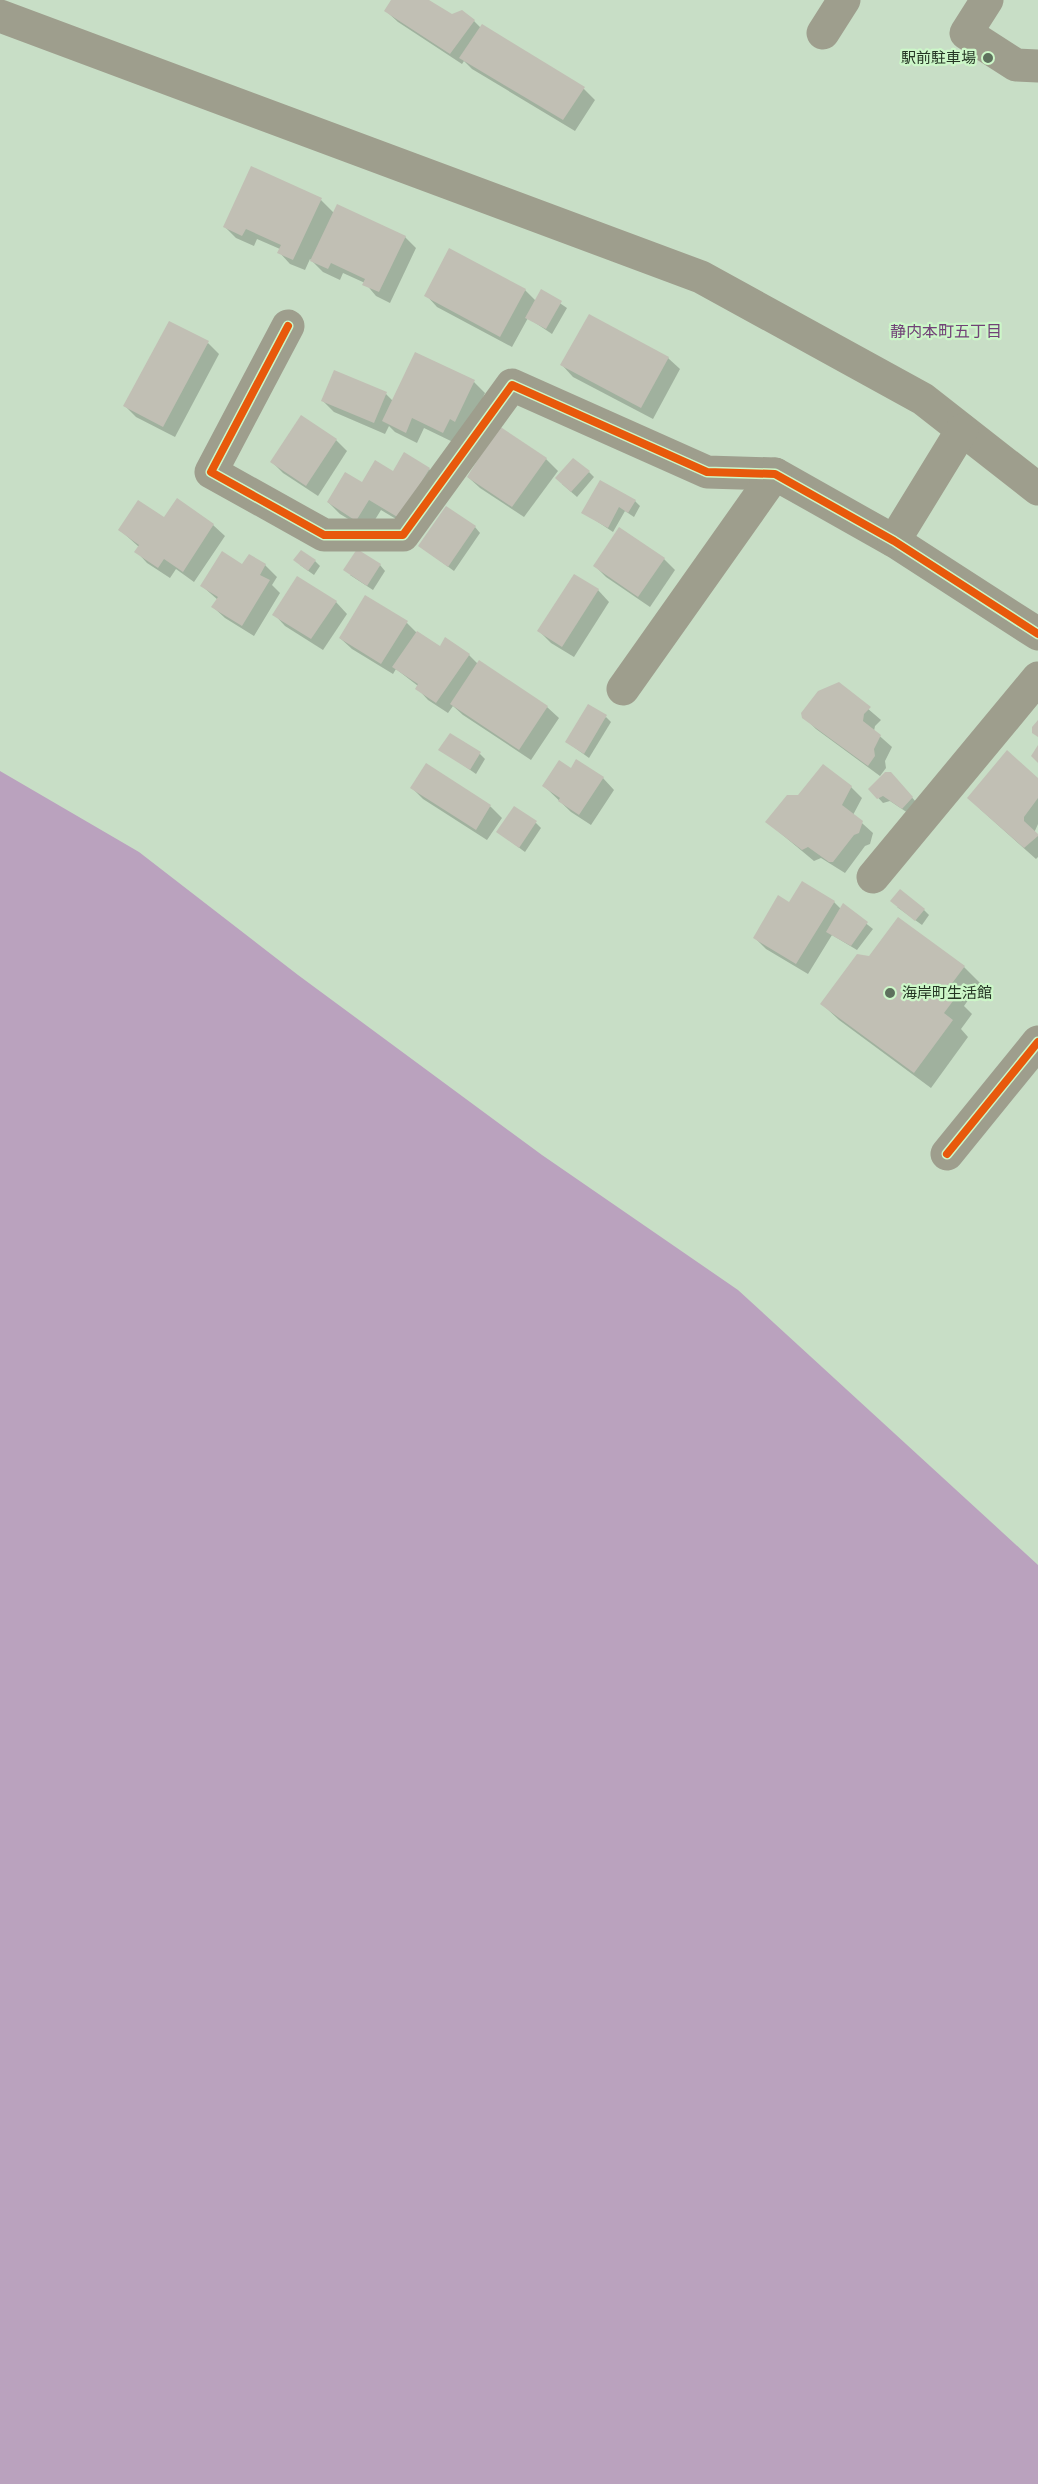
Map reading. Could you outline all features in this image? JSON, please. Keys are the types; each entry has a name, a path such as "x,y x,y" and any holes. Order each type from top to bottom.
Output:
{"street":[{"path":"823,33 844,0"},
{"path":"987,0 966,33 1016,65 1038,66"},
{"path":"0,16 701,277 923,399 1038,489"},
{"path":"288,326 211,472 324,535 403,535 512,385 707,472 776,474 894,542 1038,634"},
{"path":"894,542 962,430"},
{"path":"622,688 776,474"},
{"path":"873,877 1038,678"},
{"path":"947,1154 1038,1042"}],"shaded area":[{"path":"0,771 139,852 298,975 542,1155 738,1290 1038,1565 1038,2484 0,2484"}],"building":[{"path":"391,0 429,0 452,14 462,10 475,20 450,54 384,11"},
{"path":"482,24 585,87 563,120 459,58"},
{"path":"251,166 322,198 293,260 277,253 281,245 246,229 242,236 223,227"},
{"path":"337,204 406,236 379,292 362,285 365,279 331,263 328,269 310,261"},
{"path":"449,248 526,289 500,337 424,296"},
{"path":"541,289 562,301 546,329 525,318"},
{"path":"589,314 669,357 641,408 560,365"},
{"path":"169,321 209,341 163,427 123,406"},
{"path":"415,352 475,380 455,422 450,419 443,433 412,418 406,433 382,421"},
{"path":"334,370 387,392 374,423 321,401"},
{"path":"301,415 337,439 306,486 270,462"},
{"path":"499,426 547,458 512,507 467,477"},
{"path":"404,452 430,468 399,518 369,500 356,521 327,502 345,472 362,482 375,460 393,471"},
{"path":"573,458 590,471 571,492 555,478"},
{"path":"600,480 636,500 628,513 619,507 608,528 581,513"},
{"path":"177,498 214,524 183,572 164,559 158,568 134,552 139,545 118,530 138,500 164,517"},
{"path":"446,506 476,526 448,567 418,546"},
{"path":"619,527 665,558 638,597 593,566"},
{"path":"357,549 381,564 367,586 343,570"},
{"path":"301,550 316,560 308,571 293,560"},
{"path":"222,551 242,564 249,554 266,564 260,575 270,580 242,626 211,607 218,597 200,586"},
{"path":"574,574 599,589 562,647 537,631"},
{"path":"297,576 337,601 311,639 272,615"},
{"path":"365,595 408,621 381,664 339,638"},
{"path":"417,631 440,646 445,637 470,654 436,703 415,689 418,684 392,667"},
{"path":"479,660 548,706 519,750 450,704"},
{"path":"839,682 871,707 864,714 863,721 881,735 874,749 875,756 868,766 802,718 801,713 818,691"},
{"path":"588,704 607,715 584,754 565,742"},
{"path":"1038,720 1038,737 1032,733 1032,727"},
{"path":"450,733 481,752 470,770 438,750"},
{"path":"1038,745 1038,763 1031,756"},
{"path":"1007,750 1038,778 1038,798 1024,817 1024,821 1038,836 1024,848 967,798"},
{"path":"576,759 604,777 579,815 558,801 560,798 542,786 559,760 571,768"},
{"path":"426,763 491,805 476,830 410,788"},
{"path":"823,764 852,786 842,805 863,821 859,833 854,835 833,862 829,862 808,847 802,850 765,822 787,795 798,795"},
{"path":"885,772 891,772 913,797 902,809 883,796 877,799 868,789"},
{"path":"514,806 537,821 519,848 496,832"},
{"path":"802,881 835,901 796,964 753,938 778,895 789,902"},
{"path":"900,889 925,909 915,921 890,901"},
{"path":"843,903 868,922 851,946 826,932"},
{"name":"海岸町生活館","path":"898,917 965,966 947,990 956,997 944,1013 953,1020 914,1073 820,1004 857,954 869,956"}],"cycle path":[{"path":"288,326 211,472 324,535 403,535 512,385 707,472 775,474 894,541 1038,634"},
{"path":"947,1154 1038,1042"}],"place":[{"name":"駅前駐車場","path":"988,58"},
{"name":"海岸町生活館","path":"890,993"}],"district":[{"name":"静内本町五丁目","path":"946,331"}]}
